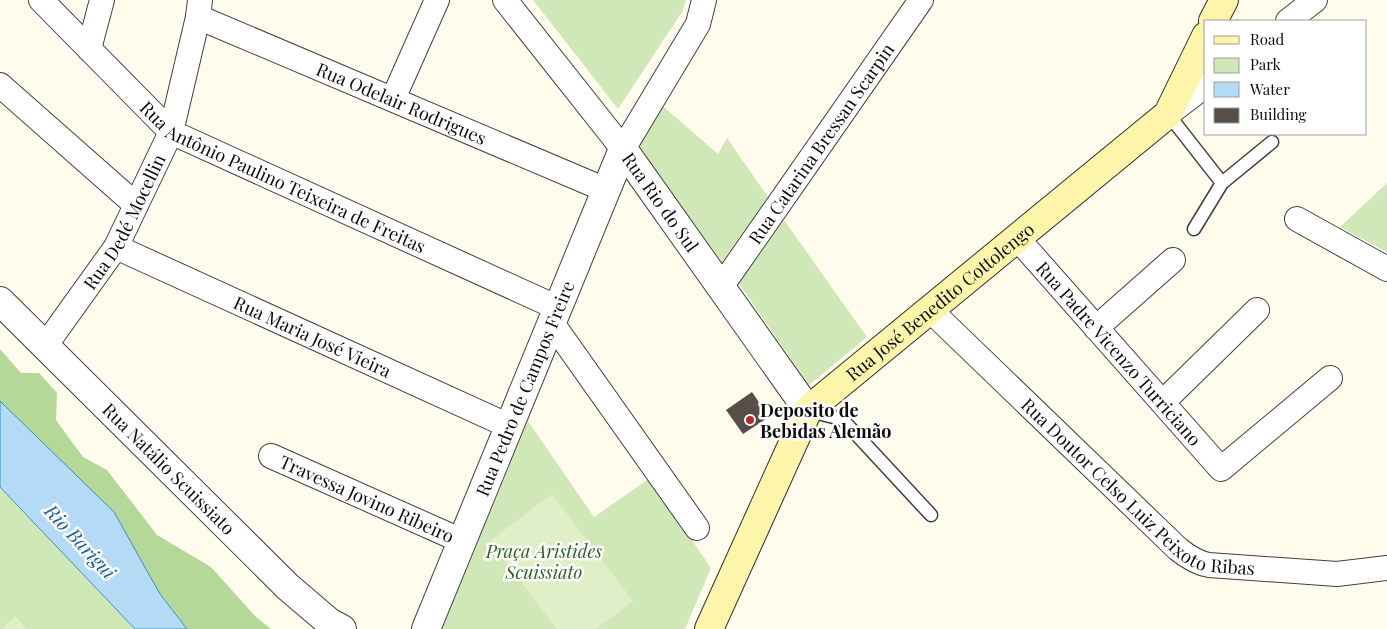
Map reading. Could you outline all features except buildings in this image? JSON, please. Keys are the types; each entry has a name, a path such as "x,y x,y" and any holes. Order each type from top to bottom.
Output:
{"main road":[{"path":"1214,20 1224,0"},
{"name":"Rua José Benedito Cottolengo","path":"709,629 808,410 1168,114 1204,40"}],"street":[{"name":"Rua Antônio Paulino Teixeira de Freitas","path":"40,0 171,132 555,316"},
{"path":"90,49 102,0"},
{"path":"393,99 438,0"},
{"name":"Rua Rio do Sul","path":"505,0 623,149 808,410"},
{"path":"698,24 704,0"},
{"path":"623,149 698,24 715,0"},
{"name":"Rua Catarina Bressan Scarpin","path":"721,287 921,0"},
{"path":"1289,20 1316,0"},
{"name":"Rua Odelair Rodrigues","path":"199,8 393,99 606,190"},
{"name":"Rua Dedé Mocellin","path":"45,346 116,247 171,132 199,8"},
{"path":"0,85 136,205"},
{"path":"1168,114 1204,87"},
{"name":"Rua Pedro de Campos Freire","path":"426,629 623,149"},
{"path":"1297,219 1387,269"},
{"name":"Rua Padre Vicenzo Turriciano","path":"1017,238 1221,469 1330,378"},
{"name":"Rua Maria José Vieira","path":"116,247 509,426"},
{"path":"1096,328 1173,260"},
{"name":"Rua Natálio Scuissiato","path":"0,301 288,587 329,622 342,629"},
{"name":"Rua Doutor Celso Luiz Peixoto Ribas","path":"930,309 1178,549 1190,558 1209,565 1337,574 1387,568"},
{"path":"1163,402 1257,310"},
{"path":"555,316 697,528"},
{"name":"Travessa Jovino Ribeiro","path":"271,456 462,541"}],"lane":[{"path":"1168,114 1222,183"},
{"path":"1194,229 1222,183 1272,142"},
{"path":"808,410 842,419 931,515"}],"green space":[{"path":"533,0 686,0 682,12 618,109"},
{"path":"663,106 718,154 727,138 768,197 722,262 639,146"},
{"path":"1387,183 1387,252 1340,227"},
{"path":"784,220 867,337 809,385 739,284"},
{"path":"0,349 21,373 39,373 57,393 56,420 83,457 107,470 157,535 211,567 256,617 271,629 187,629 0,401"},
{"name":"Praça Aristides Scuissiato","path":"528,421 594,517 650,478 711,568 685,629 442,629"},
{"path":"0,487 133,627 135,629 0,629"},
{"path":"552,494 633,601 596,629 557,629 490,541"},
{"path":"15,616 27,629 2,629"}],"water":[{"name":"Rio Barigui","path":"0,401 114,512 160,594 187,629 135,629 0,487"}],"place":[{"name":"Deposito de Bebidas Alemão","path":"750,420"}]}
